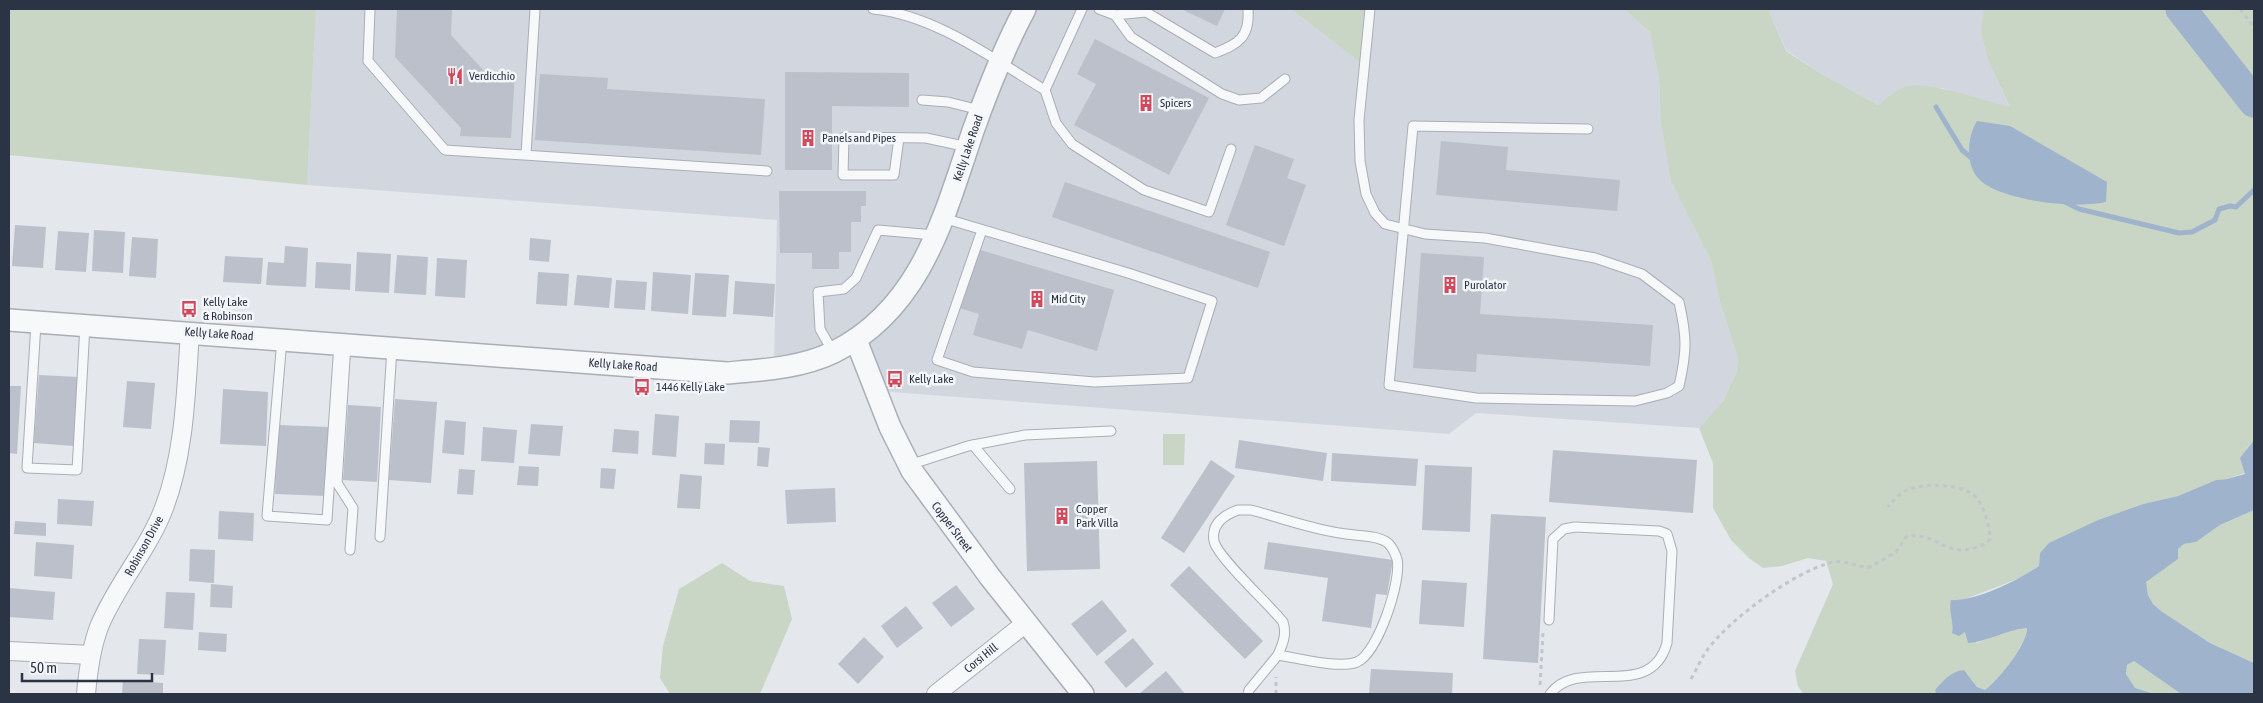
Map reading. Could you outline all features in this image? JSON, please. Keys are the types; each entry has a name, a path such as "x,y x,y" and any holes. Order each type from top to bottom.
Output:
{"street":[{"name":"Kelly Lake Road","path":"9,320 727,373 774,369 833,352 856,340 874,325 906,291 924,264 940,227 999,62 1025,9"},
{"name":"Robinson Drive","path":"86,694 91,655 99,628 153,534 173,483 181,435 190,332"},
{"name":"Copper Street","path":"856,340 890,427 909,465 940,512 1083,694"},
{"name":"Corsi Hill","path":"936,694 1026,623"},
{"path":"9,651 91,655"}],"lane":[{"path":"370,9 368,62 445,150 767,171"},
{"path":"526,154 535,9"},
{"path":"873,9 897,13 944,31 1045,90 1056,123 1072,144 1144,190 1209,212 1231,149"},
{"path":"1045,90 1082,9"},
{"path":"1100,9 1115,14 1146,12 1215,53 1237,44 1244,35 1248,9"},
{"path":"1370,9 1360,120 1360,161 1366,194 1375,213 1385,224 1402,230 1485,238 1595,258 1642,274 1679,302 1686,333 1684,361 1679,386 1667,394 1636,401 1476,398 1389,385 1402,230 1413,126 1588,130"},
{"path":"1115,14 1131,37 1222,94 1239,100 1261,98 1285,79"},
{"path":"922,100 948,102 981,110"},
{"path":"899,138 894,176 843,175 844,137 926,138 968,147"},
{"path":"833,352 820,329 818,292 844,289 856,278 878,230 940,227 982,230 1212,301 1188,378 1095,382 973,372 937,360 982,230"},
{"path":"36,322 27,468 76,470 85,325"},
{"path":"282,339 267,516 327,520 342,344"},
{"path":"342,344 337,483 353,508 350,550"},
{"path":"380,537 392,347"},
{"path":"909,465 973,446 1025,435 1111,431"},
{"path":"973,446 1010,489"},
{"path":"1248,694 1249,690 1278,655 1286,630 1283,622 1217,547 1215,535 1219,520 1238,510 1251,510 1330,531 1386,542 1398,561 1392,598 1377,641 1370,652 1358,662 1347,665 1278,655"},
{"path":"1549,620 1554,539 1564,529 1575,527 1659,531 1666,534 1672,551 1667,643 1658,667 1648,677 1637,681 1569,681 1554,688 1550,694"}],"path":[{"path":"2240,9 2254,27"},
{"path":"1691,679 1708,650 1745,611 1800,576 1829,563 1844,561 1870,567 1896,552 1906,537 1915,535 1928,538 1951,550 1963,552 1986,544 1990,539 1981,503 1973,494 1960,489 1917,486 1901,493 1888,507"},
{"path":"1540,686 1543,633"}],"shaded area":[{"path":"316,9 1291,9 1366,67 1371,9 1624,9 1650,32 1659,80 1661,121 1695,228 1711,261 1720,302 1738,358 1736,374 1723,401 1699,428 1476,413 1449,434 878,391 856,338 774,368 777,220 307,185"},
{"path":"1768,9 1983,9 1981,34 1989,63 2010,108 1974,99 1942,88 1903,87 1878,105 1820,73 1786,50"}],"green space":[{"path":"9,9 316,9 307,185 9,155"},
{"path":"1291,9 1371,9 1366,67"},
{"path":"1624,9 1768,9 1786,51 1820,73 1878,105 1901,88 1928,86 2010,107 1989,63 1981,34 1983,9 2254,9 2254,440 2247,448 2245,473 2227,479 2216,480 2178,496 2143,504 2098,520 2040,553 2039,566 2025,576 1950,605 1953,620 1952,633 1965,632 1977,643 2003,632 2027,628 2022,644 2011,662 1985,690 1977,687 1964,670 1935,690 1936,694 1803,694 1798,686 1795,671 1833,584 1826,561 1808,558 1782,566 1763,568 1750,559 1731,540 1713,508 1713,463 1699,428 1723,401 1736,374 1738,358 1720,302 1711,261 1671,180 1661,121 1659,80 1650,32"},
{"path":"1163,434 1185,434 1184,465 1163,465"},
{"path":"2254,510 2254,663 2210,643 2161,611 2153,604 2148,595 2145,582 2177,559 2178,549 2184,544 2196,542 2220,525"},
{"path":"722,563 750,581 784,586 792,619 760,694 670,694 660,678 663,646 679,589"},
{"path":"2134,661 2181,694 2154,694 2135,689 2126,674 2127,665"}],"water":[{"path":"1977,121 2010,126 2107,182 2106,202 2059,204 2021,198 1989,187 1979,179 1971,166 1969,151 1971,135"},
{"path":"2254,440 2254,510 2220,525 2196,542 2184,544 2178,549 2178,559 2146,582 2148,595 2153,604 2161,611 2210,643 2254,663 2254,694 2181,694 2134,661 2127,665 2126,674 2135,688 2154,694 1936,694 1935,690 1948,677 1955,672 1964,670 1977,687 1985,690 2004,670 2026,635 2027,628 2011,631 1982,641 1968,643 1965,632 1959,636 1952,633 1951,600 1972,598 2020,578 2039,566 2040,553 2049,543 2098,520 2143,504 2178,496 2216,480 2245,474 2240,458"}],"building":[{"path":"397,9 452,9 451,35 485,72 515,73 511,138 460,136 461,128 395,57"},
{"path":"1181,9 1225,9 1217,26"},
{"name":"Spicers","path":"1095,39 1209,98 1169,175 1074,125 1096,84 1077,74"},
{"name":"Panels and Pipes","path":"785,72 909,73 909,107 832,106 832,170 785,170"},
{"path":"540,74 608,78 607,89 765,99 761,155 535,140"},
{"path":"1441,141 1508,147 1506,170 1620,180 1617,211 1436,195"},
{"path":"1255,145 1294,159 1287,178 1306,185 1284,246 1226,225"},
{"path":"1065,182 1270,252 1258,288 1052,217"},
{"path":"779,191 866,191 866,206 861,206 861,222 851,222 851,252 839,252 839,269 812,269 812,253 780,253"},
{"path":"15,225 46,227 43,268 12,266"},
{"path":"94,230 125,232 123,273 92,271"},
{"path":"58,231 89,233 86,272 55,270"},
{"path":"132,237 158,239 156,278 129,276"},
{"path":"530,238 551,240 549,262 529,260"},
{"path":"285,246 308,248 306,287 266,285 268,262 284,263"},
{"name":"Mid City","path":"977,249 1114,290 1097,351 1028,330 1022,349 973,335 979,314 959,308"},
{"path":"357,252 391,254 389,293 355,291"},
{"name":"Purolator","path":"1421,253 1484,257 1480,314 1653,325 1650,366 1477,354 1476,372 1413,368"},
{"path":"397,255 428,257 426,295 394,293"},
{"path":"225,256 263,258 261,284 223,282"},
{"path":"437,258 467,260 465,298 435,296"},
{"path":"316,262 351,264 350,290 315,288"},
{"path":"538,272 569,274 567,306 536,304"},
{"path":"653,272 691,275 688,314 651,311"},
{"path":"695,273 729,275 726,317 692,315"},
{"path":"577,275 612,278 609,308 574,305"},
{"path":"616,280 647,282 645,310 614,308"},
{"path":"735,281 775,284 773,317 733,314"},
{"path":"39,375 79,377 74,446 34,443"},
{"path":"127,381 155,383 151,429 123,427"},
{"path":"9,386 21,386 17,454 9,453"},
{"path":"223,389 268,392 266,446 220,444"},
{"path":"395,399 437,402 431,483 389,480"},
{"path":"348,405 381,407 377,482 343,480"},
{"path":"655,414 679,416 676,457 652,455"},
{"path":"445,420 466,422 464,455 442,453"},
{"path":"730,420 760,421 759,443 729,442"},
{"path":"531,424 563,426 560,456 528,454"},
{"path":"278,425 329,427 326,496 275,494"},
{"path":"483,427 517,430 514,463 481,461"},
{"path":"614,429 639,431 638,454 612,452"},
{"path":"1239,440 1327,453 1323,481 1235,468"},
{"path":"705,443 725,444 724,465 704,464"},
{"path":"758,447 770,448 768,467 757,466"},
{"path":"1553,450 1697,460 1693,513 1549,502"},
{"path":"1332,453 1418,459 1416,486 1331,481"},
{"path":"1211,460 1235,476 1184,553 1161,538"},
{"name":"Copper Park Villa","path":"1097,461 1100,569 1027,571 1024,463"},
{"path":"1425,465 1472,467 1470,532 1422,530"},
{"path":"519,466 539,467 538,486 517,485"},
{"path":"601,468 616,469 614,489 600,488"},
{"path":"459,469 475,470 473,495 457,494"},
{"path":"680,474 702,476 700,509 677,508"},
{"path":"835,488 836,522 787,524 785,490"},
{"path":"58,499 94,501 92,526 57,524"},
{"path":"219,511 254,513 253,541 218,539"},
{"path":"1491,514 1546,517 1538,663 1483,659"},
{"path":"15,521 46,523 46,536 14,534"},
{"path":"36,542 74,545 72,579 34,576"},
{"path":"1268,542 1393,560 1387,595 1376,594 1371,628 1322,621 1328,578 1264,569"},
{"path":"190,549 215,550 214,583 189,581"},
{"path":"1189,566 1263,641 1245,659 1170,585"},
{"path":"1422,580 1467,583 1464,627 1419,624"},
{"path":"211,584 233,586 232,608 210,607"},
{"path":"956,585 975,609 951,627 932,603"},
{"path":"9,588 55,592 53,620 9,617"},
{"path":"166,592 195,593 193,630 164,628"},
{"path":"1102,600 1127,631 1097,656 1071,624"},
{"path":"906,606 923,628 897,648 881,626"},
{"path":"199,632 227,634 226,652 198,650"},
{"path":"864,637 884,657 858,684 838,664"},
{"path":"1133,638 1154,664 1126,688 1104,662"},
{"path":"139,639 166,640 164,675 137,674"},
{"path":"1371,669 1453,673 1452,694 1369,694"},
{"path":"1166,671 1185,694 1139,694"},
{"path":"123,680 163,683 163,694 122,694"}],"waterway":[{"path":"2181,9 2254,102"},
{"path":"1936,107 1962,150 1973,159"},
{"path":"2063,201 2079,209 2179,233 2192,232 2215,220 2219,209 2230,206 2236,207 2254,190"}],"place":[{"name":"Verdicchio","path":"455,76"},
{"name":"Spicers","path":"1146,103"},
{"name":"Panels and Pipes","path":"808,138"},
{"name":"Purolator","path":"1450,285"},
{"name":"Mid City","path":"1037,299"},
{"name":"Kelly Lake & Robinson","path":"189,309"},
{"name":"Kelly Lake","path":"895,379"},
{"name":"1446 Kelly Lake","path":"642,387"},
{"name":"Copper Park Villa","path":"1062,516"}]}
